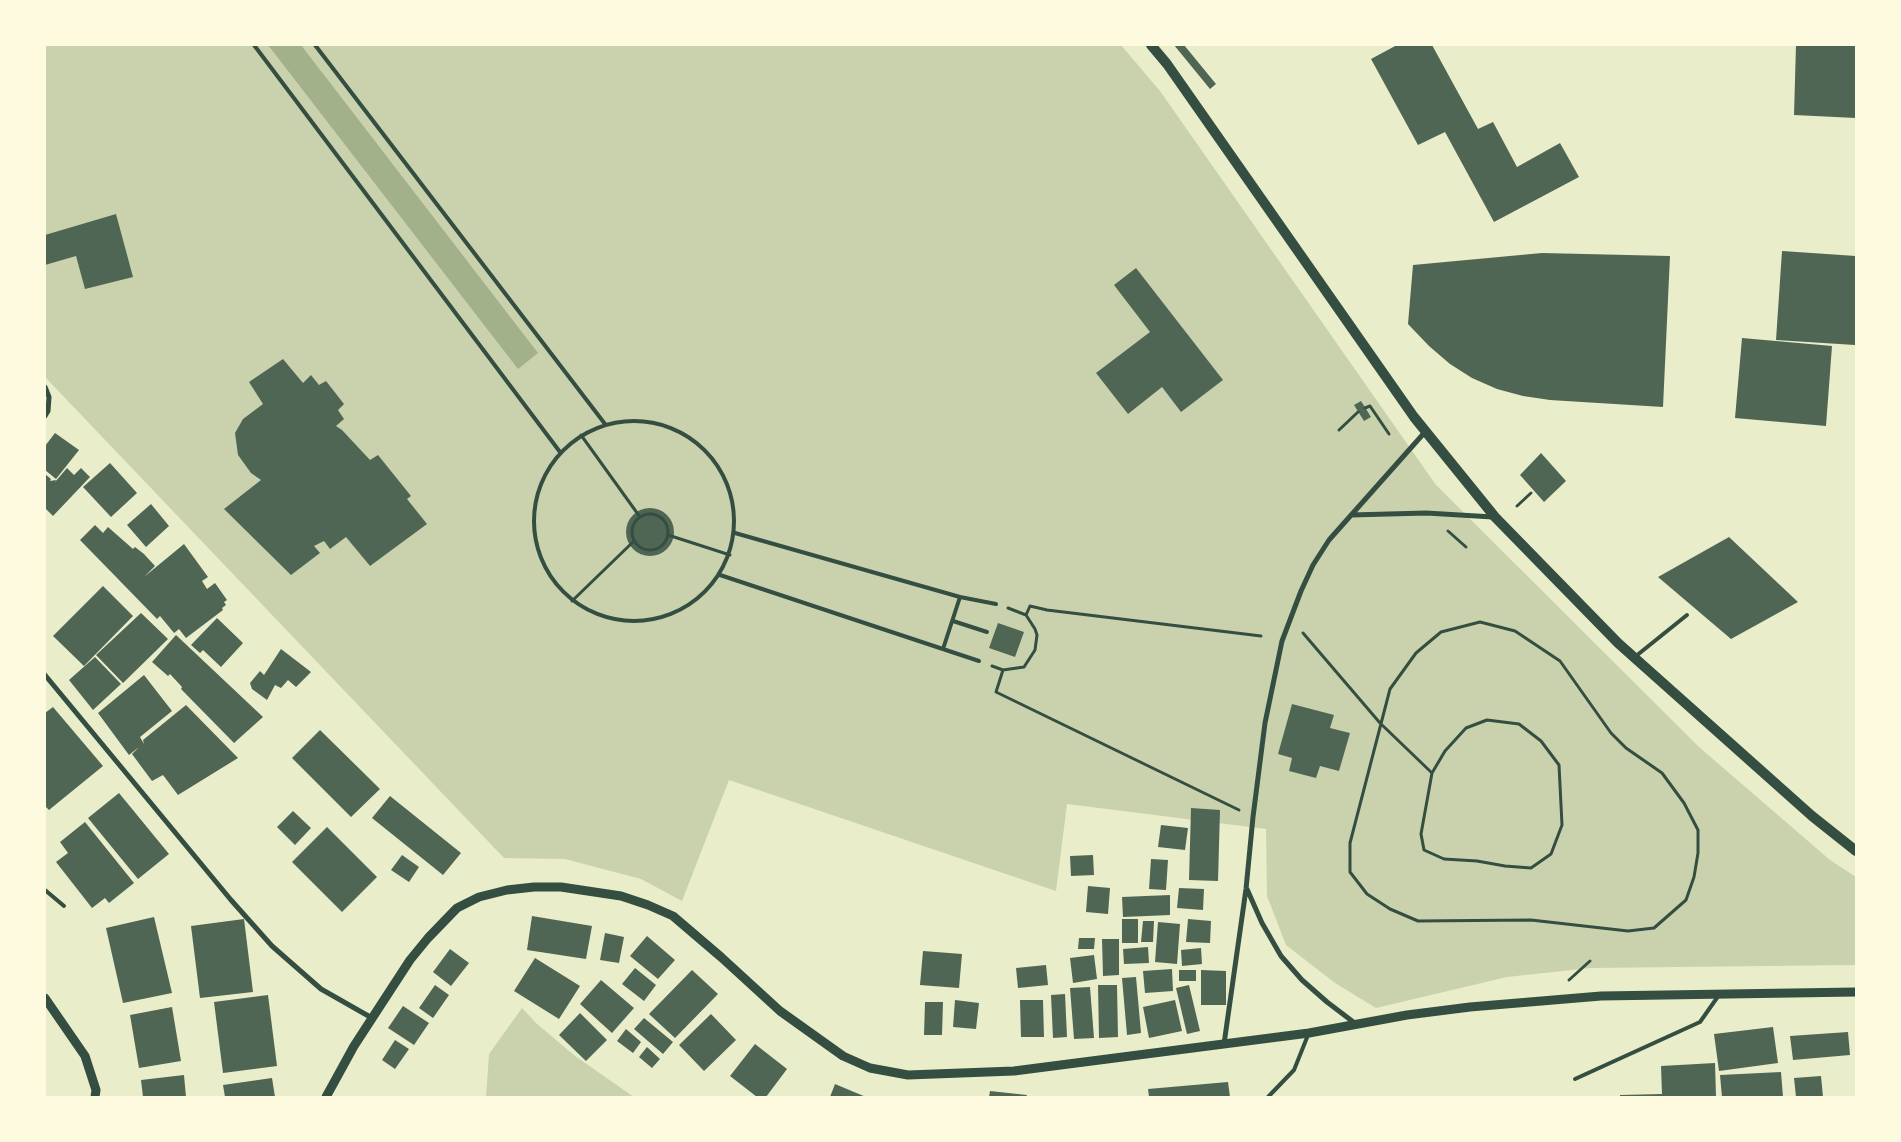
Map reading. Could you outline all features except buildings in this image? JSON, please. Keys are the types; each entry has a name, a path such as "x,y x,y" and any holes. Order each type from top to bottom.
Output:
{"main road":[{"path":"1151,45 1167,64 1425,432 1496,517 1634,657 1812,816 1856,851"}],"street":[{"path":"45,387 49,397 48,411 45,416"},
{"path":"1224,1044 1246,889 1265,724 1282,641 1313,565 1329,540 1425,432"},
{"path":"1351,514 1426,513 1496,517"},
{"path":"45,675 231,900 272,946 321,990 372,1018"},
{"path":"326,1097 354,1046 410,960 428,938 457,908 479,897 507,890 561,887 591,890 621,896 673,916 780,1011 843,1056 870,1068 908,1075 1014,1071 1309,1033 1407,1014 1601,996 1856,992"},
{"path":"1246,889 1262,923 1286,962 1302,980 1327,1002 1358,1025"},
{"path":"45,998 85,1056 96,1090 95,1097"}],"lane":[{"path":"254,45 560,452"},
{"path":"315,45 605,424"},
{"path":"633,420 662,424 688,436 710,454 726,477 734,504 735,533 730,555 720,575 698,600 669,616 636,622 602,617 572,601 550,577 536,546 533,513 541,480 560,452 581,435 605,424 633,420"},
{"path":"735,533 960,597 996,604"},
{"path":"720,575 979,661"},
{"path":"943,649 960,597"},
{"path":"1634,657 1687,615"},
{"path":"953,621 987,632"},
{"path":"45,890 64,906"},
{"path":"1575,1079 1700,1022 1718,995"},
{"path":"1268,1097 1294,1070 1309,1033"}],"path":[{"path":"1365,408 1370,406 1389,434"},
{"path":"1339,430 1358,412"},
{"path":"581,435 640,517"},
{"path":"1517,506 1531,493"},
{"path":"656,516 663,520 667,527 668,535 664,543 657,549 640,548 634,541 632,528 640,517 656,516"},
{"path":"668,535 730,555"},
{"path":"572,601 634,541"},
{"path":"1226,804 996,692 1003,670 1024,667 1035,650 1036,629 1026,615 1030,606 1046,610 1261,636"},
{"path":"1291,619 1380,723 1432,773"},
{"path":"1480,622 1515,631 1560,661 1611,733 1626,748 1662,774 1684,802 1698,830 1698,853 1694,877 1686,900 1654,928 1628,931 1531,920 1418,921 1390,909 1367,894 1350,872 1350,843 1380,723 1390,689 1416,652 1441,632 1480,622"},
{"path":"1486,720 1519,724 1541,741 1559,765 1562,825 1550,854 1531,868 1505,866 1478,860 1444,859 1424,850 1421,834 1432,773 1444,751 1466,728 1486,720"}],"shaded area":[{"path":"45,45 1121,45 1160,91 1436,485 1699,747 1830,860 1856,877 1856,965 1590,968 1507,977 1376,1008 1335,983 1286,945 1267,896 1266,829 1067,804 1056,891 729,780 682,901 641,879 565,859 504,858 45,377"},
{"path":"268,45 301,45 538,353 518,369"},
{"path":"522,1008 536,1023 575,1056 634,1097 486,1097 489,1054"}]}
